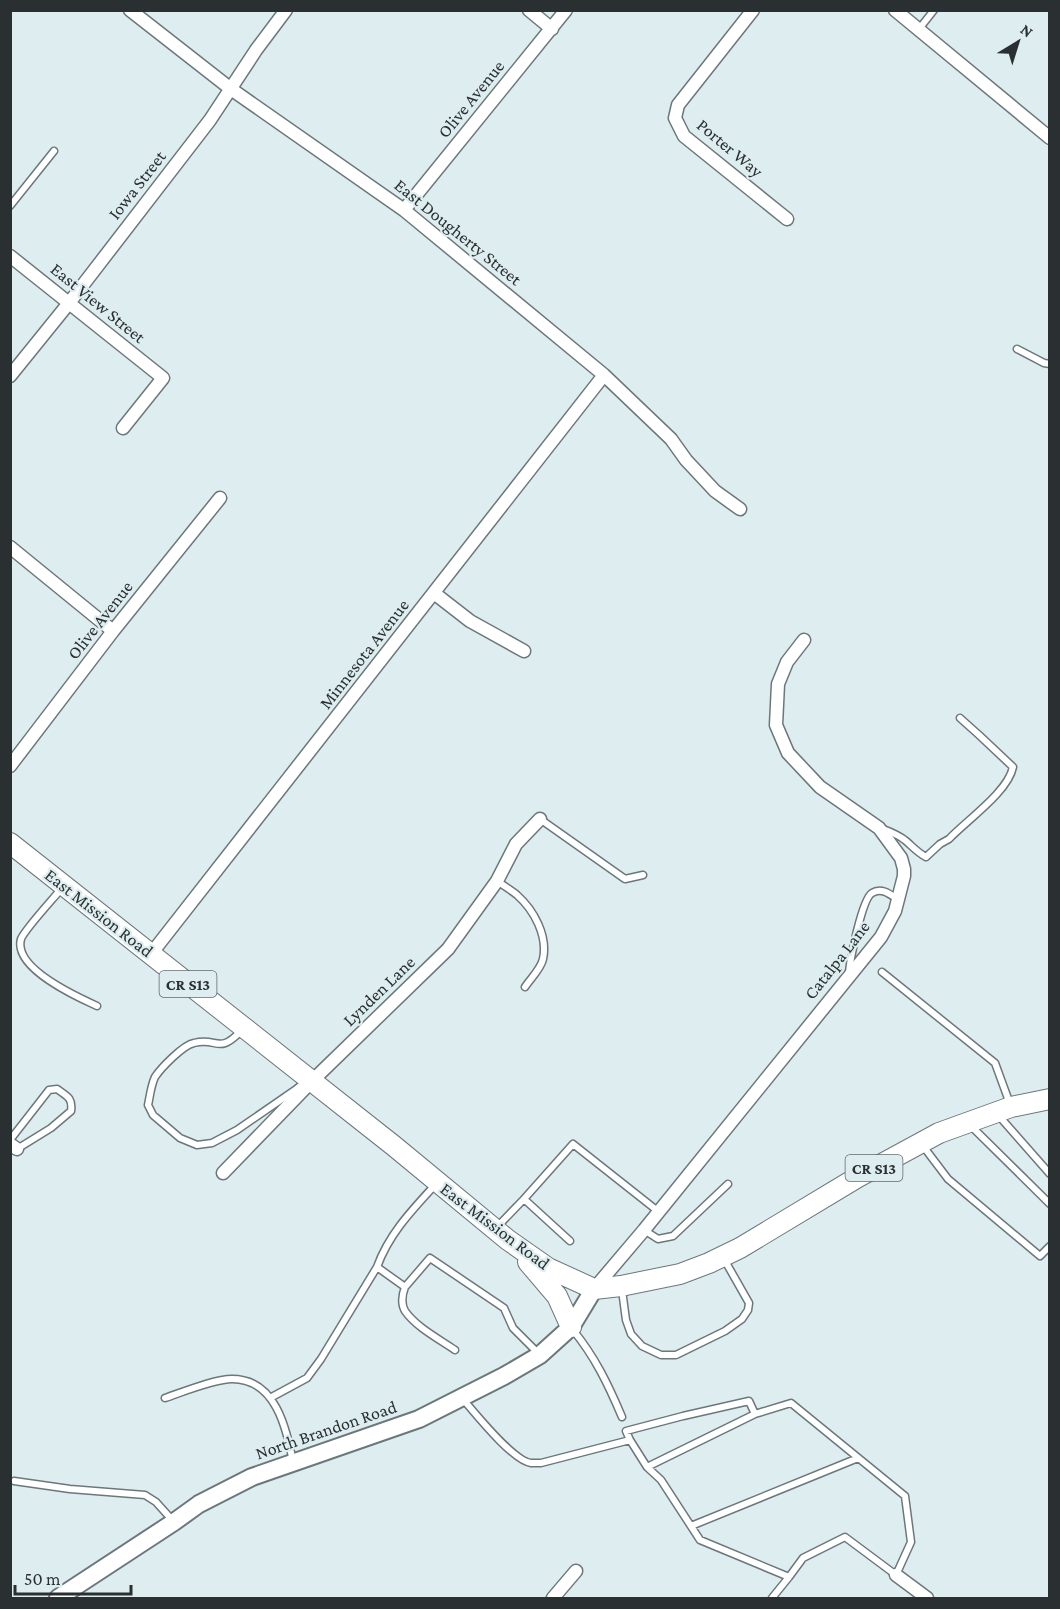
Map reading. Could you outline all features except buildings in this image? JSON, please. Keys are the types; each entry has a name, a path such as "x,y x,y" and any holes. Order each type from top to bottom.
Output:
{"main road":[{"name":"East Mission Road","path":"10,843 394,1146 501,1235 548,1268 594,1289"},
{"name":"CR S13","path":"594,1289 680,1274 740,1248 858,1177 939,1133 1004,1110 1050,1099"},
{"path":"501,1235 557,1296 571,1327"}],"street":[{"name":"East Dougherty Street","path":"130,10 231,89 404,210 604,375 671,439 686,460 715,491 740,509"},
{"name":"Iowa Street","path":"10,376 203,129 286,10"},
{"path":"529,10 552,29"},
{"name":"Olive Avenue","path":"404,210 566,10"},
{"name":"Porter Way","path":"753,10 678,105 675,118 684,136 787,219"},
{"path":"895,10 1050,138"},
{"name":"East View Street","path":"10,256 163,378 123,428"},
{"name":"Minnesota Avenue","path":"151,954 604,375"},
{"name":"Olive Avenue","path":"10,766 113,631 220,498"},
{"path":"10,547 113,631"},
{"path":"434,593 470,621 524,651"},
{"name":"Catalpa Lane","path":"594,1289 881,937 895,911 904,876 901,858 879,828 820,787 788,753 777,725 777,684 787,662 804,639"},
{"name":"Lynden Lane","path":"223,1173 309,1080 448,950 497,881 516,844 540,819"},
{"name":"North Brandon Road","path":"58,1599 200,1504 252,1477 419,1419 504,1376 540,1355 571,1327 594,1289"},
{"path":"553,1599 576,1571"},
{"path":"896,1575 927,1599"}],"lane":[{"path":"919,30 934,10"},
{"path":"10,206 54,151"},
{"path":"1017,349 1050,364"},
{"path":"879,828 905,839 926,857 996,796 1012,774 1013,767 960,718"},
{"path":"540,819 625,879 643,875"},
{"path":"497,881 517,895 530,910 541,930 544,943 543,962 525,987"},
{"path":"64,885 23,936 21,949 26,960 49,980 74,996 97,1006"},
{"path":"848,977 862,910 869,895 881,891 898,899"},
{"path":"882,972 994,1063 1004,1110 1050,1174"},
{"path":"243,1028 232,1040 224,1044 195,1042 183,1047 155,1078 147,1105 153,1115 180,1138 196,1145 212,1143 237,1130 309,1080"},
{"path":"57,1089 69,1098 72,1103 71,1111 51,1128 31,1139 13,1144 48,1090 57,1089"},
{"path":"969,1123 1050,1204"},
{"path":"921,1143 948,1179 1040,1256 1050,1246"},
{"path":"501,1235 525,1199 573,1144 659,1212"},
{"path":"270,1398 306,1378 321,1359 377,1267 382,1251 403,1220 437,1182"},
{"path":"644,1230 657,1239 674,1236 728,1184"},
{"path":"525,1199 570,1241"},
{"path":"621,1286 626,1320 631,1334 642,1346 661,1355 676,1355 725,1331 741,1319 748,1310 749,1303 723,1256"},
{"path":"455,1350 421,1327 404,1310 402,1297 405,1287 430,1258 504,1308 513,1328 540,1355"},
{"path":"377,1267 405,1287"},
{"path":"571,1327 589,1350 606,1379 622,1417"},
{"path":"165,1398 214,1382 231,1379 250,1381 270,1398 282,1419 293,1462"},
{"path":"462,1397 495,1437 529,1463 630,1440"},
{"path":"755,1414 749,1401 626,1431 647,1467 661,1480 700,1540 789,1577"},
{"path":"647,1467 755,1414 791,1403 904,1496 911,1542 896,1575 845,1537 803,1558 772,1599"},
{"path":"691,1526 858,1458"},
{"path":"14,1481 70,1489 145,1495 156,1502 174,1522"}]}
